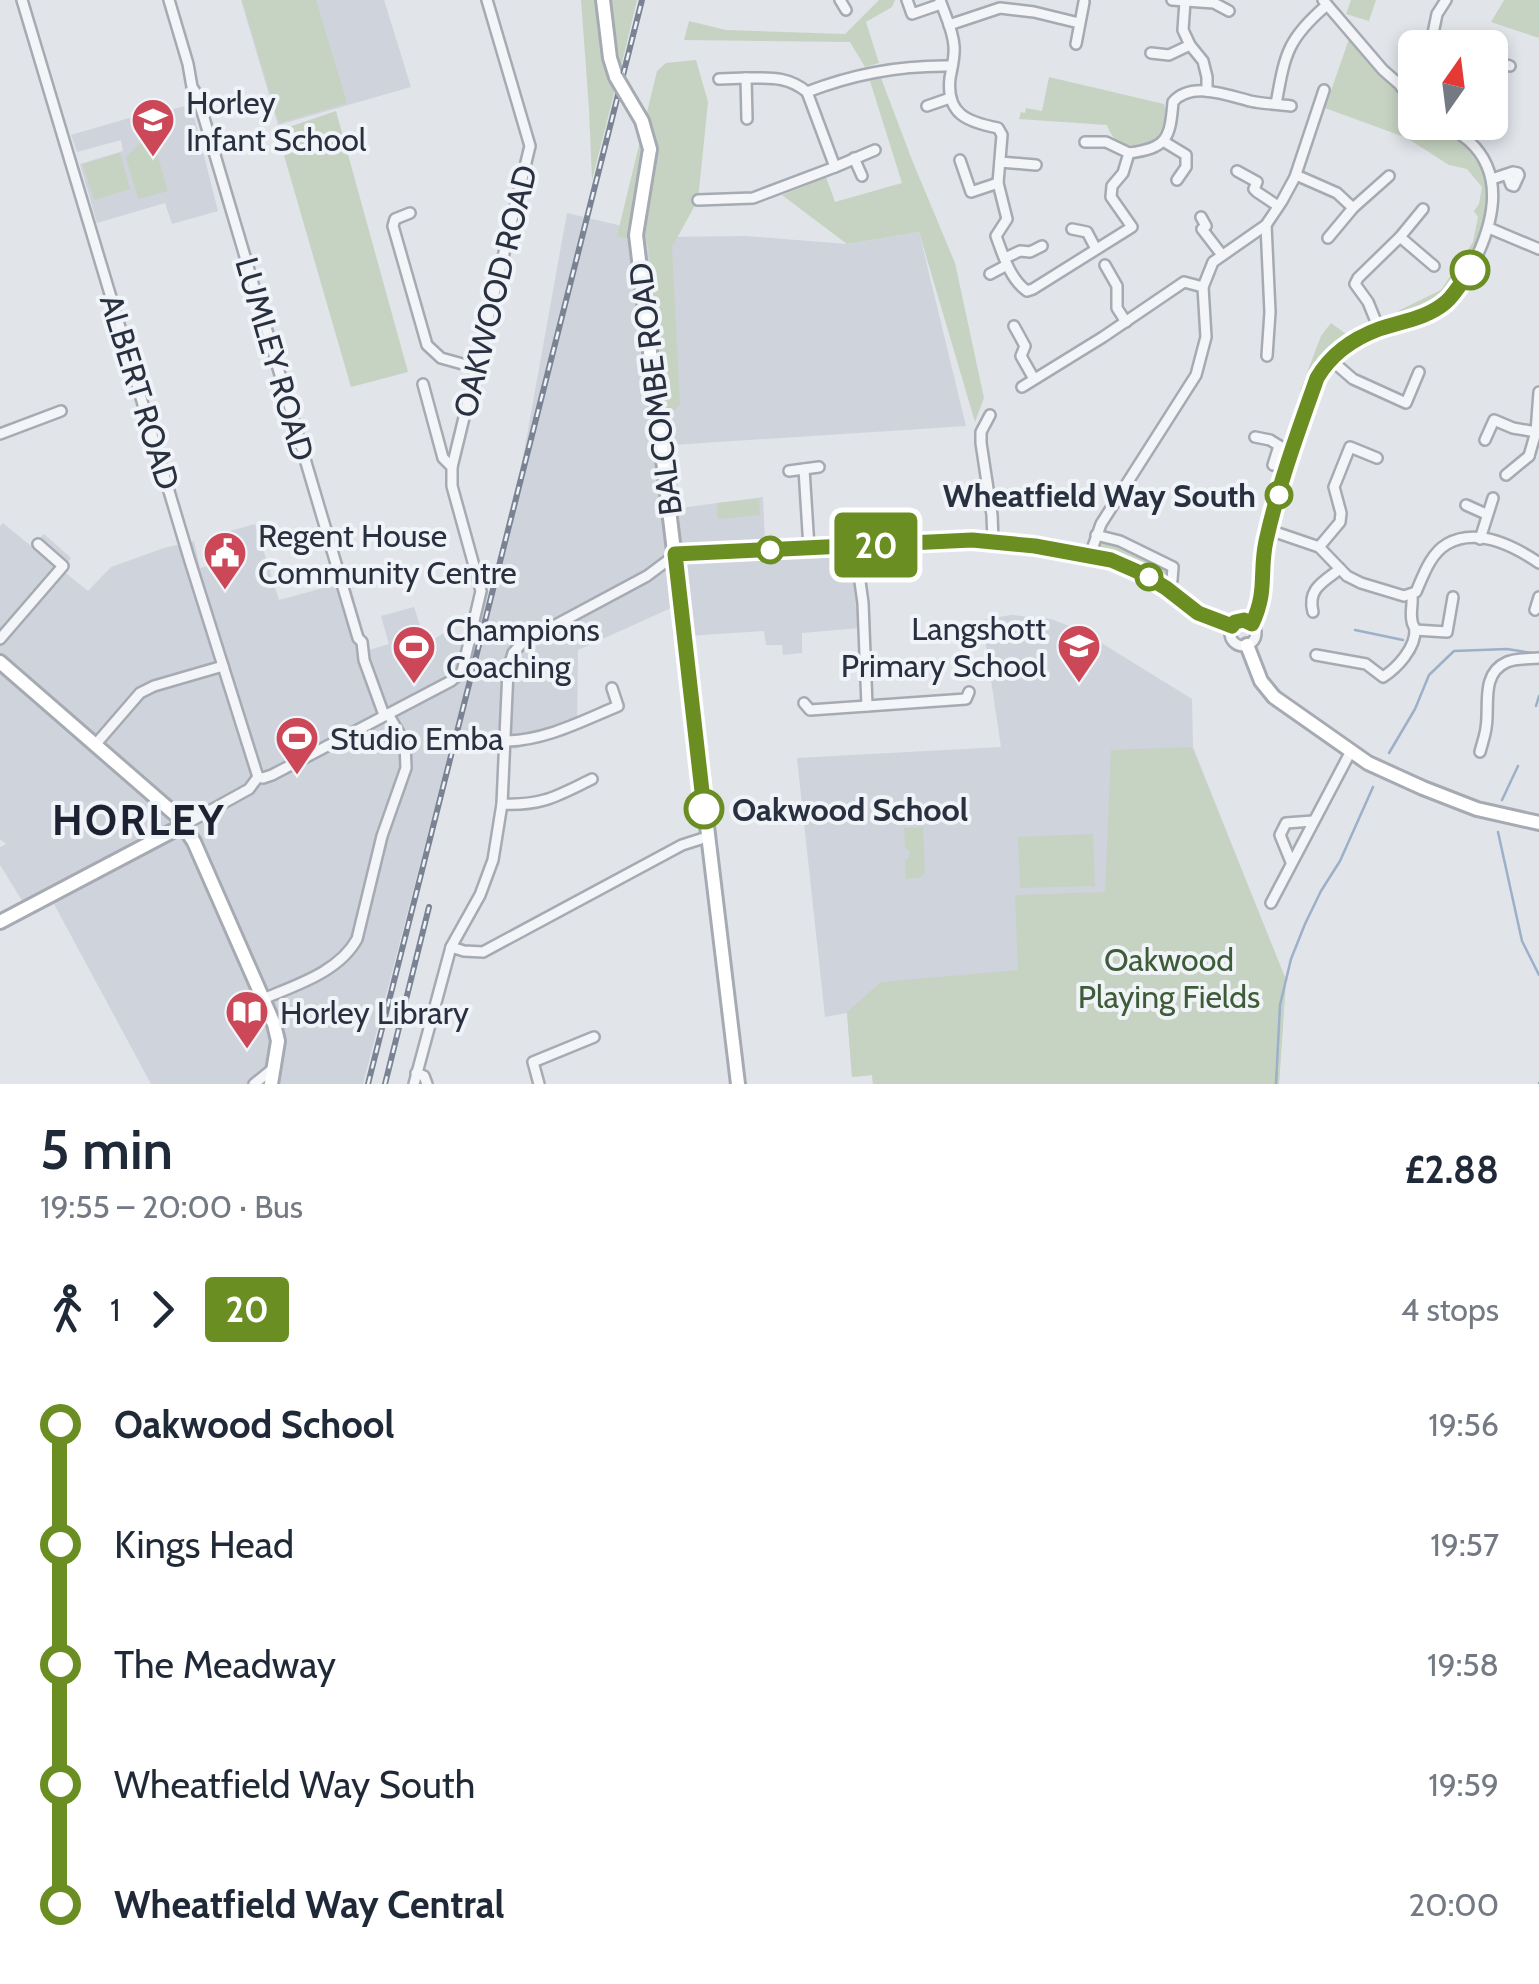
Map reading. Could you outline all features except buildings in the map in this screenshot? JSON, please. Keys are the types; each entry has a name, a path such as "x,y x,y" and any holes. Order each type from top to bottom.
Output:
{"street":[{"name":"ALBERT ROAD","path":"22,0 255,774 260,778"},
{"name":"LUMLEY ROAD","path":"169,0 363,658 386,714 404,742 407,760 349,953 325,970 263,998"},
{"name":"OAKWOOD ROAD","path":"452,467 530,146 487,0"},
{"name":"BALCOMBE ROAD","path":"603,0 610,58 616,77 642,121 650,149 636,235 738,1084"},
{"path":"840,0 846,10"},
{"path":"907,0 912,14 941,2 954,45 950,98 966,120 1000,130 998,183 1008,218 996,236 1022,289 1033,289 1132,226 1111,197 1112,186 1123,173 1129,153"},
{"path":"1034,12 1036,0"},
{"path":"1172,0 1221,4 1229,11"},
{"path":"1433,30 1436,14 1446,0"},
{"path":"1185,1 1183,30 1203,61 1207,91"},
{"path":"1076,44 1084,2"},
{"path":"1276,104 1292,40 1325,2 1398,84"},
{"path":"950,24 1000,8 1080,23"},
{"path":"1151,53 1164,56 1190,46"},
{"path":"1508,67 1512,52"},
{"path":"807,92 902,67 952,66"},
{"path":"746,78 747,120"},
{"path":"719,79 780,78 807,92 835,167"},
{"path":"1090,555 1096,535 1196,375 1206,337 1203,286 1213,262 1266,225 1296,175 1324,90"},
{"path":"1085,142 1106,142 1129,153 1155,148 1163,142 1171,123 1176,97 1207,91 1290,106"},
{"path":"928,106 950,98"},
{"path":"1252,624 1244,620 1235,622 1232,639 1246,645 1255,635 1252,624 1263,590 1269,530 1317,378 1330,358 1352,342 1418,319 1446,302 1470,270 1489,228 1492,179 1477,150 1466,140"},
{"path":"1163,142 1186,155 1186,167 1177,180"},
{"path":"698,200 753,198 875,150"},
{"path":"854,158 862,176"},
{"path":"960,160 970,192 998,183"},
{"path":"1000,162 1036,165"},
{"path":"1237,171 1257,182 1256,192 1278,206"},
{"path":"1492,179 1507,174"},
{"path":"1296,175 1337,194 1353,208"},
{"path":"1328,238 1353,208 1389,176"},
{"path":"1378,330 1368,302 1355,284 1423,209"},
{"path":"410,213 395,219 393,226 427,346 441,358 477,368"},
{"path":"1201,218 1206,226 1202,228 1222,255"},
{"path":"1266,225 1270,312 1267,356"},
{"path":"1489,228 1539,248"},
{"path":"1072,229 1087,232 1096,249"},
{"path":"1400,237 1434,266"},
{"path":"990,274 1020,251 1030,252 1042,246"},
{"path":"1105,265 1117,286 1116,308 1126,322"},
{"path":"1022,386 1184,282 1203,286"},
{"path":"1014,326 1025,346 1020,356 1034,379"},
{"path":"1330,358 1353,379 1406,403 1420,372"},
{"path":"0,922 249,789 260,778 452,681 462,672 482,591 452,486 452,467 444,458 423,384"},
{"path":"1506,476 1528,456 1536,432 1539,392"},
{"path":"0,434 61,411"},
{"path":"990,415 981,432 981,443 993,540"},
{"path":"1485,440 1494,420 1536,432"},
{"path":"1255,437 1270,440 1291,453"},
{"path":"1273,465 1279,446"},
{"path":"1319,547 1340,522 1334,487 1350,447 1377,458"},
{"path":"1528,456 1539,462"},
{"path":"789,470 819,467"},
{"path":"804,469 808,548"},
{"path":"1480,539 1493,498"},
{"path":"1466,504 1486,514"},
{"path":"1269,530 1319,547 1347,576 1378,590 1412,596"},
{"path":"1096,535 1120,541 1172,567 1172,580 1166,588"},
{"path":"1373,688 1406,654 1415,630 1412,596 1425,570 1447,544 1480,539 1511,546 1539,564"},
{"path":"427,1084 424,1076 415,1078 452,948 493,860 502,804 508,670 522,643 676,561 716,553 972,540 1090,555 1121,564 1166,588 1198,613 1232,626"},
{"path":"0,639 66,562 38,544"},
{"path":"856,546 863,604 867,706"},
{"path":"1313,612 1312,592 1340,569"},
{"path":"1415,630 1447,632 1454,597"},
{"path":"1534,610 1539,597"},
{"path":"1246,645 1261,681 1274,697 1368,763 1477,808 1539,823"},
{"path":"1316,655 1330,664 1366,664 1383,677"},
{"path":"1480,752 1479,731 1496,669 1509,661 1539,658"},
{"path":"0,662 184,824 276,1032 271,1084"},
{"path":"95,745 140,693 223,666"},
{"path":"504,741 522,742 618,706 612,688"},
{"path":"807,706 867,706 968,696"},
{"path":"1271,903 1351,751"},
{"path":"502,804 547,801 592,779"},
{"path":"1291,862 1280,835 1286,823 1312,821"},
{"path":"452,948 483,952 690,840 707,837"},
{"path":"540,1084 533,1062 585,1046 594,1037"},
{"path":"254,1084 275,1068"}],"shaded area":[{"path":"241,0 384,0 411,87 278,125"},
{"name":"Horley Infant School","path":"191,104 218,211 172,224 165,203 97,223 80,164 123,151 121,140 77,152 71,135"},
{"path":"567,213 669,237 746,236 847,244 919,232 966,426 673,445 680,508 763,497 765,541 864,537 871,627 802,633 802,653 783,655 782,645 766,645 764,631 673,637 671,608 578,650 577,730 515,749 454,733 363,1084 151,1084 54,904 31,915 0,865 0,847 6,844 0,839 0,526 3,523 31,546 44,534 71,558 62,570 88,591 111,567 194,541 200,568 226,562 219,534 255,524 279,600 349,581 369,650 389,644 381,616 414,607 426,644 447,631 463,635 475,592 490,591 522,463"},
{"name":"Oakwood School","path":"1011,615 1051,619 1082,631 1192,699 1193,747 1286,980 1279,1084 873,1084 872,1075 852,1077 847,1013 825,1017 797,758 1001,747 982,620"}],"green space":[{"path":"242,0 316,0 347,103 279,123"},
{"path":"581,0 598,0 606,69 615,90 592,180 589,109"},
{"path":"610,0 637,0 621,67"},
{"path":"879,0 895,0 892,7 866,22 879,63 865,67 850,42 684,40 689,21 726,30 845,34"},
{"path":"1351,0 1376,0 1369,21 1346,14"},
{"path":"1504,0 1539,0 1539,38 1491,22"},
{"path":"1349,39 1398,91 1398,135 1325,108"},
{"path":"696,60 708,102 698,200 672,247 680,405 666,418 648,243 617,236 657,71 666,63"},
{"path":"1049,77 1164,104 1166,120 1162,130 1154,144 1132,146 1115,139 1107,125 1019,119 1026,108 1042,111"},
{"path":"881,78 955,263 984,398 975,422 919,232 847,244 782,195 826,177 835,202 902,183 870,81"},
{"path":"336,111 408,372 351,387 277,131"},
{"path":"152,137 168,191 138,199 126,157 144,139"},
{"path":"1410,140 1459,140 1477,162 1488,186 1486,223 1451,291 1417,312 1395,320 1391,317 1400,310 1441,290 1473,242 1478,217 1474,211 1482,187 1467,169 1449,165"},
{"path":"120,153 130,189 94,200 83,164"},
{"path":"1331,323 1346,334 1320,360 1300,391 1321,336"},
{"path":"759,499 760,515 718,519 717,503"},
{"path":"1100,542 1136,553 1169,569 1170,574 1164,578 1130,560 1098,550"},
{"name":"Oakwood Playing Fields","path":"1192,747 1286,980 1279,1084 873,1084 872,1075 852,1077 847,1012 881,982 1018,970 1015,895 1105,892 1111,750"},
{"path":"923,827 925,874 906,879 905,860 910,852 905,847 904,828"},
{"path":"1093,834 1095,886 1020,888 1018,837"}],"waterway":[{"path":"1355,630 1403,640"},
{"path":"1389,753 1415,709 1429,675 1454,651 1507,649 1532,653"},
{"path":"1536,706 1539,696"},
{"path":"1502,800 1518,766"},
{"path":"1276,1084 1280,1005 1291,959 1373,787"},
{"path":"1498,832 1522,941 1539,975"}],"railway":[{"path":"368,1084 642,0"},
{"path":"385,1084 429,907"}],"bus line":[{"name":"20","path":"704,809 675,554 993,540 1111,560 1143,574 1204,616 1232,626 1244,620 1252,624 1263,590 1265,542 1291,453 1323,368 1352,342 1418,319 1446,302 1470,270"}],"place":[{"name":"Horley Infant School","path":"153,158"},
{"name":"Wheatfield Way South","path":"1279,495"},
{"name":"Regent House Community Centre","path":"225,591"},
{"name":"Langshott Primary School","path":"1079,684"},
{"name":"Champions Coaching","path":"414,685"},
{"name":"Studio Emba","path":"297,776"},
{"name":"Oakwood School","path":"704,809"},
{"name":"Horley Library","path":"247,1050"}],"district":[{"name":"HORLEY","path":"139,820"}]}
